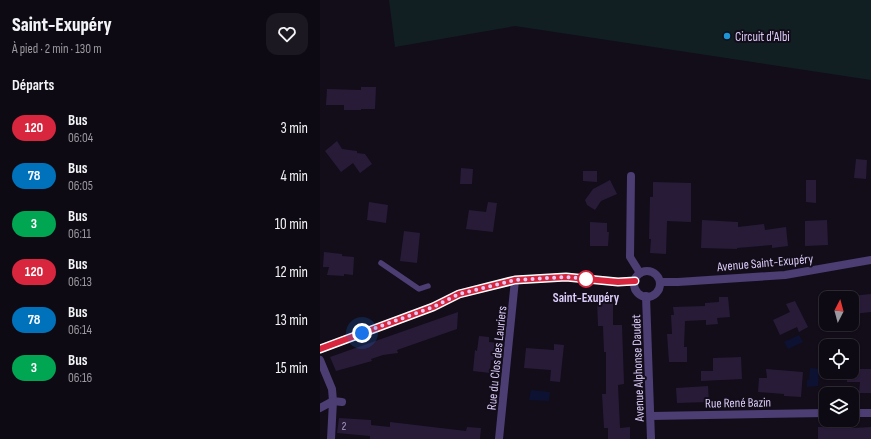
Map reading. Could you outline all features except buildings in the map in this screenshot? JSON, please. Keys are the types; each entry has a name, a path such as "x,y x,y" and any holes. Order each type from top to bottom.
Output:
{"street":[{"path":"631,176 630,257 640,273"},
{"name":"Avenue Saint-Exupéry","path":"660,282 785,275 871,260"},
{"path":"648,271 652,272 660,282 660,286 656,292 650,296 638,293 634,285 640,273 648,271"},
{"path":"320,349 433,307 459,294 515,280 566,277 618,282 635,281"},
{"name":"Rue du Clos des Lauriers","path":"499,439 515,280"},
{"name":"Avenue Alphonse Daudet","path":"646,296 651,439"},
{"path":"320,360 338,402 334,413 331,439"},
{"path":"320,408 338,402"},
{"name":"Rue René Bazin","path":"651,416 819,413"},
{"path":"859,413 871,413"}],"lane":[{"path":"380,263 419,289 428,286"}],"shaded area":[{"name":"Circuit d'Albi","path":"389,0 871,0 871,80 515,26 395,47"}],"water":[{"path":"799,335 803,342 788,349 784,342"},
{"path":"810,368 819,369 818,386 807,387 807,380 809,380"},
{"path":"531,390 550,392 549,401 529,400"}],"bus line":[{"name":"120","path":"320,349 433,307 459,294 515,280 566,277 618,282 635,281"}],"place":[{"name":"Circuit d'Albi","path":"727,36"},
{"name":"Saint-Exupéry","path":"586,279"}],"route":[{"path":"362,333 433,307 459,294 515,280 566,277 591,279 586,279"}]}
